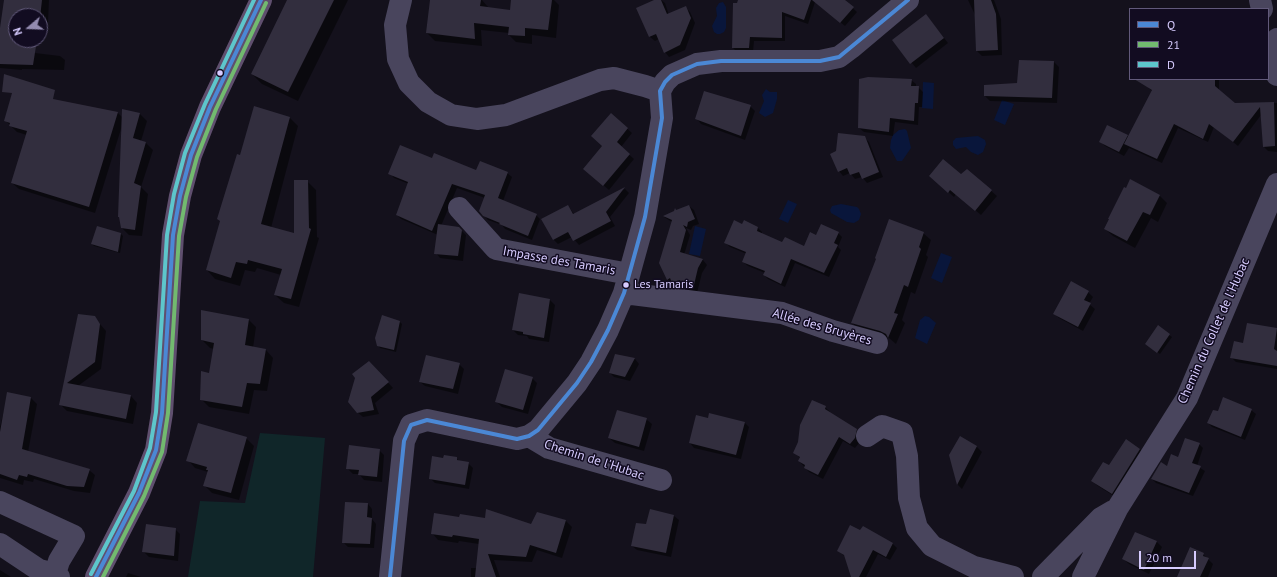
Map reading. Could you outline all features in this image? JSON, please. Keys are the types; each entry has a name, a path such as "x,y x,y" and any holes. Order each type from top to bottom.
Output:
{"main road":[{"path":"96,577 139,493 156,450 162,413 173,235 180,196 191,155 210,107 261,0"}],"street":[{"path":"401,0 395,25 398,59 409,82 428,102 451,115 477,120 506,116 600,80 614,78 660,91 665,82 672,75 697,64 721,61 820,61 838,57 851,48 908,0"},
{"path":"1269,27 1277,35"},
{"path":"1277,39 1273,53 1277,75"},
{"name":"Chemin de l'Hubac","path":"390,577 404,440 411,425 427,420 516,439 529,436 538,430 591,362 608,330 626,283 645,217 662,118 660,91"},
{"name":"Chemin du Collet de l'Hubac","path":"1083,577 1117,509 1187,398 1277,184"},
{"name":"Impasse des Tamaris","path":"459,208 496,249 626,283"},
{"name":"Allée des Bruyères","path":"626,283 782,313 833,331 877,344"},
{"path":"867,436 882,426 902,433 908,456 909,498 917,528 932,546 974,567 1013,577"},
{"name":"Chemin de l'Hubac","path":"529,436 549,448 661,480"},
{"path":"0,502 74,536 59,561 57,576 39,570 0,544"},
{"path":"1043,577 1101,518 1117,509"}],"green space":[{"path":"260,433 325,438 313,577 188,577 200,501 245,503"}],"water":[{"path":"723,2 726,7 726,28 724,32 717,34 714,32 712,26 717,16 716,8 719,3"},
{"path":"923,82 934,83 933,109 922,108"},
{"path":"766,89 770,92 777,92 777,99 773,113 765,117 759,113 764,101 762,95"},
{"path":"1002,100 1014,104 1005,125 994,120"},
{"path":"905,129 907,131 911,148 902,161 897,161 890,148 891,140 893,135 899,130"},
{"path":"978,136 985,140 986,144 983,152 978,155 971,152 966,147 956,149 953,145 953,141 956,138"},
{"path":"788,200 797,204 788,223 779,219"},
{"path":"841,204 857,207 861,214 859,220 854,223 847,222 831,213 830,210 832,206"},
{"path":"695,226 706,229 700,256 689,254"},
{"path":"941,253 952,257 942,283 931,278"},
{"path":"925,316 929,317 936,323 927,344 915,338 920,320"}],"building":[{"path":"4,0 42,0 41,8 8,8 8,48 36,48 33,65 0,64 0,28"},
{"path":"287,0 334,0 288,92 251,74"},
{"path":"430,0 481,0 480,6 510,10 511,0 552,0 548,30 525,28 525,36 508,35 509,27 474,23 475,39 426,33"},
{"path":"654,0 661,0 667,14 686,6 691,18 680,45 664,53 656,34 649,37 636,8"},
{"path":"738,0 811,0 804,20 782,12 782,38 750,37 749,48 732,48 733,3 737,3"},
{"path":"812,0 845,0 854,7 840,23"},
{"path":"974,0 991,0 996,14 998,50 976,51"},
{"path":"926,14 944,38 910,64 892,40"},
{"path":"1019,60 1054,61 1052,98 984,96 984,85 1017,83"},
{"path":"4,74 55,90 53,99 118,112 89,207 11,183 27,131 9,126 10,123 4,121 12,93 2,92"},
{"path":"868,77 912,79 911,86 919,86 918,103 915,103 914,121 890,118 889,132 858,128 859,79"},
{"path":"1136,80 1215,80 1215,86 1235,103 1274,102 1275,146 1263,147 1260,107 1233,142 1209,124 1203,139 1174,124 1157,159 1124,144 1152,90"},
{"path":"704,91 751,105 741,136 695,119"},
{"path":"254,106 290,117 261,224 294,233 294,180 308,180 309,228 311,229 291,299 274,295 282,269 248,260 247,264 236,262 231,278 206,270 220,221 217,219 237,154 240,155"},
{"path":"122,109 140,113 133,138 146,142 134,183 141,186 135,230 121,228 118,217"},
{"path":"611,113 628,128 617,142 630,154 603,186 583,169 602,146 591,136"},
{"path":"1107,125 1128,135 1119,152 1099,142"},
{"path":"838,133 865,136 879,172 862,179 859,172 850,175 847,168 838,172 830,154 836,151"},
{"path":"400,145 432,158 434,153 476,170 480,161 508,172 498,198 537,214 528,236 483,216 479,211 485,195 452,184 432,231 396,215 408,182 388,174"},
{"path":"943,159 961,174 967,169 992,190 975,211 950,190 948,193 929,176"},
{"path":"1130,179 1160,195 1150,215 1143,212 1127,241 1104,229 1124,187 1126,188"},
{"path":"625,187 606,212 611,221 573,241 568,232 553,240 541,219 568,205 573,214"},
{"path":"689,205 695,219 688,222 687,227 683,225 686,230 680,252 703,259 698,268 693,289 684,288 680,280 672,283 670,278 667,280 659,263 672,220 663,216 674,211 675,208 676,210"},
{"path":"889,219 924,232 919,247 921,249 908,287 904,285 894,313 898,314 888,338 886,334 880,331 851,323 876,259 875,258"},
{"path":"734,220 742,224 744,220 758,227 757,231 782,242 785,237 804,246 810,232 816,235 821,224 839,232 834,243 838,245 824,273 791,259 781,284 763,275 765,271 742,262 746,252 724,243"},
{"path":"438,224 459,227 462,230 458,256 434,254"},
{"path":"97,226 121,233 118,252 91,244"},
{"path":"1071,281 1089,291 1084,300 1091,303 1078,327 1053,314"},
{"path":"519,293 550,299 544,338 523,334 523,332 512,330"},
{"path":"201,310 249,319 245,345 266,349 260,384 247,383 242,407 200,400 201,371 209,373 214,343 201,340"},
{"path":"78,314 95,316 100,324 95,362 67,383 131,395 126,419 59,405"},
{"path":"382,315 400,321 394,350 377,346 375,338"},
{"path":"1247,323 1277,328 1274,349 1277,351 1277,366 1230,358 1234,341 1243,343"},
{"path":"1158,325 1170,334 1157,353 1145,344"},
{"path":"615,354 635,358 625,377 609,373"},
{"path":"426,355 460,363 453,389 419,382"},
{"path":"369,361 389,382 371,397 374,410 357,413 348,402 355,378 352,374"},
{"path":"505,369 533,377 523,410 495,402"},
{"path":"7,392 31,397 22,449 90,469 84,487 67,486 28,474 27,477 19,475 17,480 0,474 0,432"},
{"path":"1223,397 1252,409 1241,437 1207,423 1213,410 1218,411"},
{"path":"812,400 826,406 825,409 857,429 855,438 850,444 839,437 818,475 804,468 805,465 798,461 800,457 793,453 798,442 800,425"},
{"path":"617,410 647,418 639,447 608,438"},
{"path":"709,413 745,422 736,455 689,443 696,415 708,418"},
{"path":"198,423 247,437 231,493 203,486 208,470 206,470 207,467 186,461"},
{"path":"960,436 977,446 957,485 949,455"},
{"path":"1185,438 1200,443 1192,463 1201,466 1189,493 1151,479 1161,462 1167,466 1171,454 1178,457"},
{"path":"1126,439 1140,449 1112,494 1091,481 1103,462 1109,465"},
{"path":"349,445 380,449 377,477 358,475 359,470 346,469"},
{"path":"444,455 457,457 457,460 469,462 465,485 429,479 432,456 443,458"},
{"path":"345,502 368,503 367,517 372,518 370,544 342,543"},
{"path":"486,509 531,524 537,512 566,520 556,553 530,545 526,557 488,554 496,577 475,577 479,539 453,535 452,537 431,534 434,513 459,517 460,514 485,518"},
{"path":"650,509 674,515 666,553 631,546 636,523 646,524"},
{"path":"146,524 176,528 174,556 142,552"},
{"path":"850,525 860,530 863,526 893,543 886,557 873,550 859,577 851,577 844,555 837,551"},
{"path":"1135,532 1157,541 1144,570 1122,559"},
{"path":"1190,547 1204,553 1203,556 1209,558 1200,577 1177,577"}],"transit line":[{"name":"D","path":"91,574 134,491 150,448 156,412 167,235 174,194 185,153 205,104 254,0"},
{"name":"Q","path":"96,577 139,493 156,450 162,413 173,235 180,196 191,155 210,107 261,0"},
{"name":"Q","path":"390,577 404,441 411,425 427,420 517,439 529,436 538,430 577,383 591,362 608,330 624,293 645,217 662,118 660,91 665,82 672,75 697,64 721,61 820,61 839,57 908,0"},
{"name":"21","path":"103,577 144,496 162,452 168,413 179,236 186,197 197,157 216,109 266,3"}],"place":[{"name":"Les Tamaris","path":"626,285"}]}
